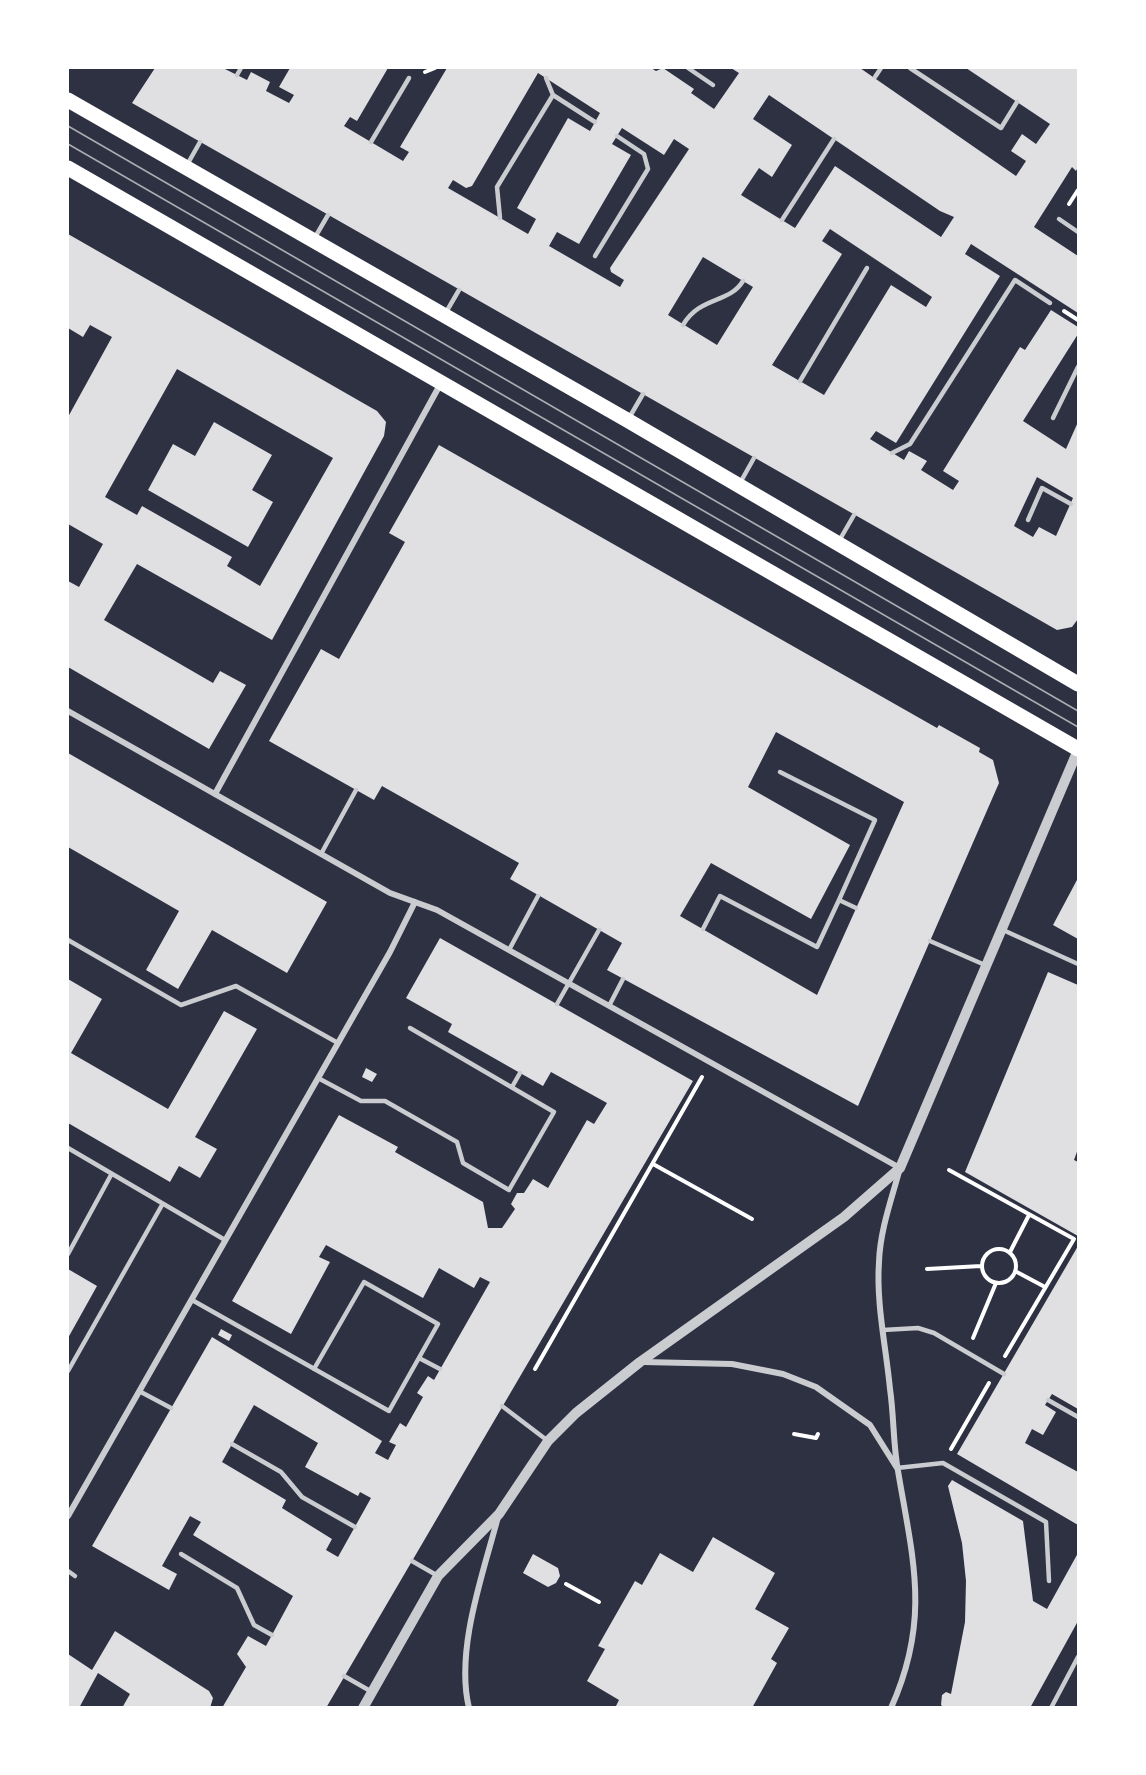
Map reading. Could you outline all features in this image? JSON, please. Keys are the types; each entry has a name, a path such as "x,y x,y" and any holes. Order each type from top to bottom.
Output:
{"main road":[{"path":"68,100 627,420 1078,684"},
{"path":"68,168 1078,749"}],"street":[{"path":"215,794 442,382"},
{"path":"68,711 390,893 437,910 900,1168"},
{"path":"891,1707 908,1661 916,1615 914,1554 897,1468 879,1261 900,1168 1078,749"},
{"path":"68,1516 390,952 415,902"},
{"path":"363,1707 438,1576 498,1514 548,1441 576,1413 640,1362 844,1217 900,1168"},
{"path":"640,1362 732,1364 783,1374 816,1387 870,1425 897,1468"},
{"path":"470,1707 466,1693 467,1650 477,1595 498,1514"}],"lane":[{"path":"237,75 241,68"},
{"path":"688,68 712,85"},
{"path":"875,77 881,68"},
{"path":"910,68 1001,128 1017,102"},
{"path":"371,142 410,78"},
{"path":"546,78 553,95 595,122"},
{"path":"500,218 497,187 553,95"},
{"path":"595,256 648,169 644,154 617,136"},
{"path":"782,220 834,139"},
{"path":"186,168 200,142"},
{"path":"313,241 328,215"},
{"path":"1059,219 1078,232"},
{"path":"800,381 867,268"},
{"path":"892,453 910,444 1015,280 1050,303"},
{"path":"683,325 691,310 738,290 743,281"},
{"path":"444,316 459,290"},
{"path":"1053,418 1078,367"},
{"path":"627,420 643,394"},
{"path":"739,485 754,458"},
{"path":"1028,520 1042,488 1071,504"},
{"path":"837,543 854,514"},
{"path":"703,929 720,896 817,947 875,820 780,772"},
{"path":"321,854 356,790"},
{"path":"508,950 538,896"},
{"path":"839,900 856,908"},
{"path":"557,1004 599,930"},
{"path":"1003,930 1078,964"},
{"path":"68,940 180,1005 236,986 338,1043"},
{"path":"930,941 987,966"},
{"path":"609,1006 623,979"},
{"path":"318,1078 361,1101 385,1101 457,1142 463,1163 509,1190 554,1112 410,1028"},
{"path":"512,1087 520,1073"},
{"path":"68,1148 225,1240"},
{"path":"68,1254 111,1175"},
{"path":"68,1371 162,1204"},
{"path":"192,1300 314,1369 389,1411 438,1324 364,1281 314,1369"},
{"path":"884,1330 918,1328 933,1333 1004,1374"},
{"path":"419,1358 440,1369"},
{"path":"139,1390 171,1408"},
{"path":"1048,1400 1078,1417"},
{"path":"502,1406 548,1441"},
{"path":"232,1444 281,1472 302,1497 355,1527"},
{"path":"897,1468 943,1463 1046,1522 1049,1581"},
{"path":"181,1554 237,1588 254,1625 272,1635"},
{"path":"412,1561 438,1576"},
{"path":"68,1571 75,1576"},
{"path":"1051,1707 1078,1657"},
{"path":"344,1676 372,1692"}],"path":[{"path":"535,1369 703,1076"},
{"path":"653,1164 752,1219"},
{"path":"943,1463 1074,1239 949,1170"},
{"path":"1010,1252 1029,1215"},
{"path":"993,1249 1010,1252 1016,1263 1015,1271 1008,1281 996,1283 987,1279 981,1266 986,1254 993,1249"},
{"path":"927,1269 981,1266"},
{"path":"1015,1271 1045,1287"},
{"path":"967,1353 996,1283"},
{"path":"794,1434 816,1438 818,1434"},
{"path":"566,1584 598,1602"}],"building":[{"path":"155,68 223,68 247,80 251,72 270,82 266,91 289,103 294,95 279,87 290,68 388,68 357,121 350,117 344,126 403,161 409,152 400,147 447,68 651,68 656,71 663,68 694,89 691,93 714,109 739,73 731,68 860,68 1016,176 1026,161 1011,151 1022,134 1036,144 1050,124 966,68 1078,68 1078,167 1076,171 1072,167 1034,227 1078,256 1078,313 971,244 965,254 1000,276 896,443 876,431 870,439 904,460 909,451 927,461 921,470 953,490 959,481 943,471 1020,347 1025,350 1051,310 1078,327 1078,334 1023,421 1066,449 1078,422 1078,619 1072,627 1057,630 132,103","holes":["538,73 600,113 590,131 568,118 517,208 536,219 528,234 448,188 453,180 466,188 472,186","769,95 940,211 954,217 941,237 835,166 795,228 741,195 759,168 772,177 792,145 753,119","622,128 664,155 674,139 689,149 610,268 611,272 624,280 620,287 549,246 557,232 579,244 631,155 612,144","830,229 932,297 926,307 891,285 824,395 772,365 842,254 822,241","703,257 753,287 717,345 668,315","1037,477 1073,498 1056,536 1039,527 1033,537 1014,526"]},
{"path":"68,234 377,411 386,422 384,436 272,640 137,564 104,620 213,683 220,671 246,685 209,749 68,667 68,581 79,587 103,544 68,524 68,417 112,337 90,325 83,337 68,328","holes":["177,369 333,458 260,586 227,566 232,557 142,506 137,515 105,497"]},
{"path":"214,422 272,455 252,490 273,502 248,547 148,490 173,444 195,456"},
{"path":"439,445 937,728 939,725 980,748 979,752 993,760 999,783 858,1106 607,970 622,943 510,879 519,863 382,786 374,800 269,741 321,649 339,659 405,542 389,533","holes":["776,732 904,802 817,995 680,916 711,863 811,919 850,845 748,787"]},
{"path":"68,753 327,902 287,973 212,930 178,989 146,970 179,911 68,847"},
{"path":"1078,878 1078,939 1053,925"},
{"path":"440,938 693,1081 326,1708 222,1708 246,1667 237,1654 248,1636 266,1646 293,1596 193,1535 201,1522 190,1516 162,1566 177,1574 169,1590 92,1546 212,1337 382,1441 375,1453 388,1460 396,1445 389,1442 400,1423 406,1427 423,1397 417,1393 428,1376 434,1380 490,1282 480,1277 474,1288 439,1268 423,1298 326,1245 319,1257 330,1262 291,1334 232,1301 339,1115 398,1147 395,1152 483,1202 488,1228 502,1228 515,1209 511,1204 517,1193 524,1193 533,1179 548,1188 587,1120 594,1124 607,1103 551,1072 543,1086 448,1032 452,1024 406,998","holes":["254,1405 318,1443 305,1467 358,1496 360,1492 371,1498 338,1557 326,1550 332,1539 282,1508 286,1500 222,1462"]},
{"path":"1048,972 1078,985 1078,1149 1074,1160 1078,1162 1078,1236 965,1172"},
{"path":"68,979 102,999 71,1053 168,1109 224,1011 257,1029 195,1137 217,1149 200,1178 179,1166 170,1182 68,1123"},
{"path":"366,1068 377,1074 372,1082 362,1077"},
{"path":"1078,1246 1078,1409 1052,1394 1045,1405 1056,1412 1043,1435 1032,1429 1025,1443 1078,1472 1078,1525 957,1454"},
{"path":"68,1269 97,1286 68,1338"},
{"path":"221,1329 232,1335 229,1341 218,1335"},
{"path":"952,1480 1023,1521 1033,1601 1047,1609 1078,1553 1078,1621 1030,1708 945,1708 941,1705 942,1695 946,1692 951,1694 965,1622 966,1581 962,1543 948,1486"},
{"path":"713,1537 775,1573 755,1609 789,1628 771,1659 777,1663 752,1708 615,1708 619,1700 587,1681 605,1649 598,1646 635,1581 642,1585 660,1553 693,1572"},
{"path":"533,1554 558,1568 560,1576 556,1583 548,1587 523,1573"},
{"path":"115,1631 209,1691 213,1698 210,1708 122,1708 130,1694 98,1673 79,1708 68,1708 68,1654 92,1670"}],"tram line":[{"path":"68,126 1078,711"},
{"path":"68,144 1078,727"}]}
